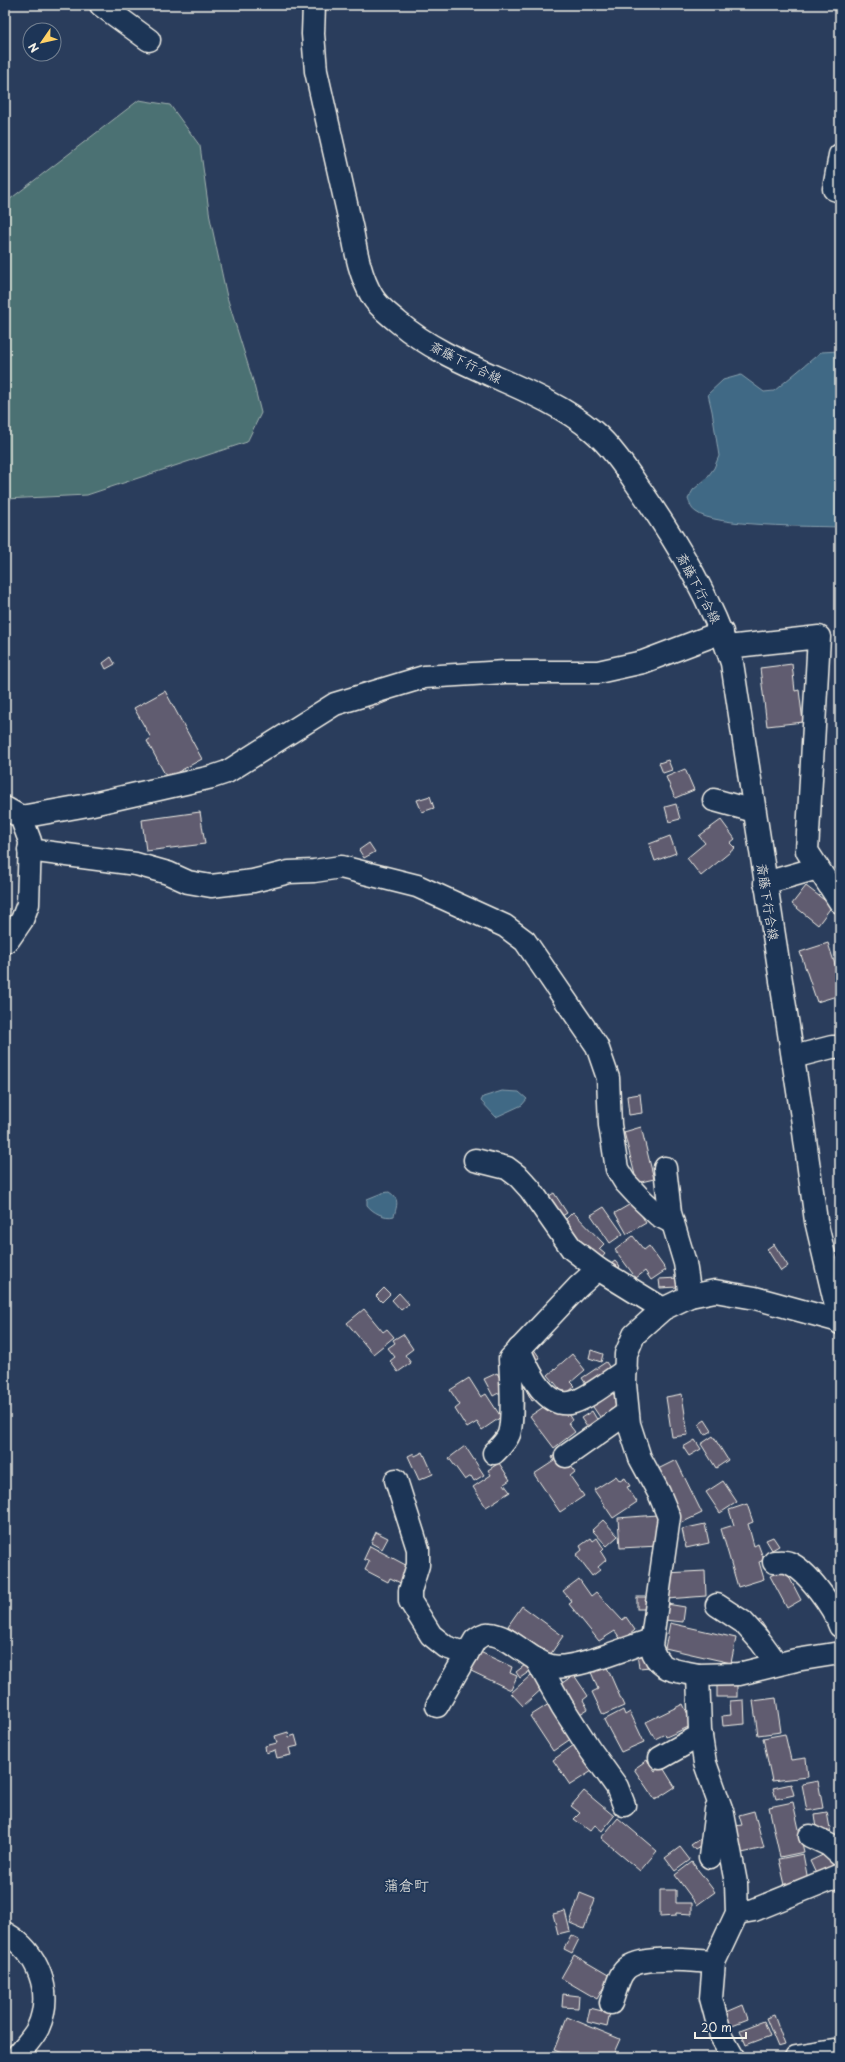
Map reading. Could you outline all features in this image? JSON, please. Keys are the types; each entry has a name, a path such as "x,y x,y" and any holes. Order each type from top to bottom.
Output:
{"street":[{"path":"101,5 149,40"},
{"name":"斎藤下行合線","path":"314,5 313,34 316,71 352,230 356,255 372,297 383,309 405,328 432,347 558,406 594,432 628,471 656,512 702,589 725,640 732,663 793,1058 816,1221 840,1322"},
{"path":"840,155 834,189 840,191"},
{"path":"5,942 9,939 22,920 28,904 30,842 13,812 88,805 212,777 227,772 335,704 424,677 505,672 598,672 643,662 725,640 819,637 807,851 840,902"},
{"path":"714,800 754,810"},
{"path":"29,850 136,864 168,873 188,882 211,886 253,881 289,872 314,872 341,867 417,886 505,926 525,941 597,1046 608,1078 610,1125 616,1169 625,1182 639,1197 658,1215 673,1224"},
{"path":"765,883 818,868"},
{"path":"793,1058 832,1047 840,1047"},
{"path":"475,1160 507,1168 519,1177 530,1189 572,1249 598,1269 663,1308"},
{"path":"666,1168 670,1213 685,1263 690,1296"},
{"path":"494,1453 505,1443 510,1433 512,1390 510,1359 598,1269"},
{"path":"840,1322 755,1298 715,1291 690,1296 663,1308 634,1335 626,1354 627,1413 629,1424 640,1458 659,1493 668,1517 651,1640 654,1656 660,1665 667,1669 698,1674 739,1674 777,1664 840,1653"},
{"path":"519,1349 532,1377 546,1395 560,1402 572,1402 585,1397 626,1370"},
{"path":"566,1456 627,1413"},
{"path":"396,1480 418,1550 418,1565 410,1591 410,1601 431,1635 446,1648 467,1654"},
{"path":"774,1562 788,1562 805,1575 838,1618 840,1626"},
{"path":"717,1605 743,1622 761,1642 777,1664"},
{"path":"437,1706 475,1640 484,1634 490,1634 500,1638 536,1659 553,1666 564,1666 651,1640"},
{"path":"536,1659 589,1748 617,1787 624,1805"},
{"path":"698,1674 701,1735 706,1763 723,1814 736,1883 737,1913 714,1962 711,1998 714,2015 721,2036 733,2057"},
{"path":"660,1758 701,1735"},
{"path":"710,1857 717,1797"},
{"path":"810,1836 829,1845 840,1855"},
{"path":"737,1913 754,1910 840,1876"},
{"path":"5,1933 29,1953 36,1965 44,1990 42,2014 37,2028 16,2057"},
{"path":"611,2003 625,1970 635,1963 651,1960 714,1962"},
{"path":"796,2057 840,2050"}],"green space":[{"path":"139,100 170,105 200,146 210,218 227,297 253,381 261,413 247,442 87,495 5,499 5,203"}],"water":[{"path":"840,351 840,527 764,525 722,521 706,517 694,511 688,499 693,490 706,479 714,468 719,456 708,394 723,380 741,375 764,392 774,391 821,352"},
{"path":"502,1091 519,1092 527,1099 522,1105 496,1117 481,1101 483,1097"},
{"path":"389,1192 395,1197 397,1202 394,1216 387,1217 379,1214 367,1205 367,1199"}],"building":[{"path":"111,657 115,664 106,669 103,663"},
{"path":"792,664 795,691 799,690 803,722 767,726 760,668"},
{"path":"165,691 202,759 167,778 147,741 151,738 134,708"},
{"path":"389,695 391,700 369,709 367,705"},
{"path":"668,760 672,770 663,773 659,763"},
{"path":"685,769 694,790 675,798 666,777"},
{"path":"430,796 434,808 422,812 417,800"},
{"path":"676,804 680,819 669,822 665,807"},
{"path":"200,812 205,844 146,851 142,820"},
{"path":"721,820 735,839 730,843 735,848 701,876 687,858 705,843 699,836"},
{"path":"670,836 676,853 655,861 649,844"},
{"path":"369,843 375,852 364,858 359,850"},
{"path":"806,886 832,906 818,925 792,904"},
{"path":"828,943 837,971 840,970 840,995 817,1002 800,952"},
{"path":"640,1094 642,1113 629,1115 627,1096"},
{"path":"641,1127 654,1179 637,1183 624,1132"},
{"path":"554,1193 567,1213 559,1218 546,1198"},
{"path":"634,1202 646,1223 627,1234 615,1213"},
{"path":"604,1207 623,1234 610,1243 591,1215"},
{"path":"573,1212 604,1244 599,1249 605,1254 600,1260 588,1247 584,1251 563,1222"},
{"path":"633,1236 644,1250 649,1246 666,1270 651,1280 645,1271 636,1278 615,1250"},
{"path":"774,1244 788,1266 781,1271 767,1249"},
{"path":"615,1261 620,1267 616,1270 611,1264"},
{"path":"678,1278 678,1287 660,1288 659,1279"},
{"path":"384,1288 390,1294 382,1302 376,1296"},
{"path":"399,1293 409,1304 401,1310 392,1300"},
{"path":"364,1309 383,1332 387,1329 394,1337 373,1354 347,1323"},
{"path":"403,1334 413,1349 405,1355 411,1363 398,1372 390,1361 395,1357 388,1348 395,1343 393,1340"},
{"path":"533,1348 540,1358 533,1362 527,1352"},
{"path":"591,1350 603,1354 601,1362 589,1358"},
{"path":"572,1354 585,1370 571,1382 575,1386 565,1395 548,1375"},
{"path":"606,1362 614,1374 590,1390 582,1378"},
{"path":"497,1373 506,1389 493,1396 484,1379"},
{"path":"469,1378 481,1397 486,1394 501,1417 482,1430 477,1422 467,1428 455,1409 460,1405 450,1390"},
{"path":"530,1380 539,1397 532,1401 523,1384"},
{"path":"611,1390 622,1407 602,1420 591,1404"},
{"path":"682,1394 688,1435 672,1437 666,1397"},
{"path":"551,1402 560,1415 566,1411 572,1420 568,1423 575,1432 554,1448 530,1416"},
{"path":"592,1411 599,1423 589,1430 581,1418"},
{"path":"705,1420 712,1431 705,1435 699,1424"},
{"path":"713,1436 728,1460 716,1468 701,1444"},
{"path":"695,1440 701,1449 689,1456 683,1447"},
{"path":"465,1446 484,1475 474,1481 471,1476 465,1480 449,1458"},
{"path":"423,1452 433,1474 419,1480 408,1456 414,1453 415,1456"},
{"path":"558,1453 568,1461 575,1472 570,1476 584,1496 560,1512 534,1474 554,1461 552,1457"},
{"path":"676,1460 702,1513 681,1523 656,1470"},
{"path":"499,1463 510,1480 504,1484 510,1492 486,1507 473,1487 491,1475 488,1470"},
{"path":"616,1476 620,1481 625,1478 630,1486 627,1487 637,1502 613,1518 594,1490"},
{"path":"723,1481 737,1502 720,1513 706,1492"},
{"path":"747,1504 753,1522 748,1524 754,1546 758,1544 764,1560 759,1562 764,1579 738,1587 721,1529 734,1525 729,1510"},
{"path":"657,1515 659,1546 620,1548 618,1518"},
{"path":"603,1520 618,1536 607,1546 592,1530"},
{"path":"705,1524 709,1543 686,1548 682,1529"},
{"path":"376,1532 388,1538 382,1549 371,1543"},
{"path":"773,1537 779,1546 772,1550 766,1540"},
{"path":"591,1538 593,1541 597,1538 604,1549 601,1552 606,1560 598,1567 600,1570 592,1576 576,1555 582,1550 580,1546"},
{"path":"370,1546 415,1570 407,1586 390,1578 388,1582 365,1570 369,1562 364,1559"},
{"path":"785,1569 801,1600 787,1608 770,1576"},
{"path":"705,1571 706,1596 667,1599 666,1573"},
{"path":"579,1579 591,1596 596,1592 622,1620 626,1617 635,1630 622,1641 615,1631 599,1641 569,1604 572,1602 563,1591"},
{"path":"637,1597 649,1597 649,1609 637,1609"},
{"path":"667,1604 685,1607 683,1622 665,1620"},
{"path":"522,1606 563,1636 550,1655 508,1626"},
{"path":"760,1620 768,1632 761,1636 754,1624"},
{"path":"670,1623 736,1638 731,1663 665,1648"},
{"path":"478,1651 512,1667 510,1673 517,1676 511,1690 469,1670"},
{"path":"648,1653 650,1667 639,1668 637,1654"},
{"path":"525,1665 530,1671 520,1678 516,1672"},
{"path":"606,1665 624,1706 603,1715 592,1692 598,1689 591,1672"},
{"path":"532,1674 544,1687 523,1706 511,1693"},
{"path":"574,1675 588,1696 583,1700 588,1709 575,1717 559,1685"},
{"path":"717,1683 737,1683 737,1697 717,1697"},
{"path":"776,1698 781,1732 758,1735 753,1701"},
{"path":"744,1700 745,1724 723,1726 722,1716 731,1715 730,1701"},
{"path":"552,1702 575,1736 553,1751 530,1716"},
{"path":"683,1704 693,1725 666,1737 665,1734 655,1739 646,1722"},
{"path":"623,1710 625,1715 630,1712 644,1742 621,1752 604,1720"},
{"path":"288,1732 289,1737 295,1735 298,1746 289,1748 291,1755 277,1758 275,1750 266,1753 265,1746 277,1743 275,1736"},
{"path":"785,1734 791,1760 806,1758 808,1777 772,1781 763,1738"},
{"path":"574,1745 592,1771 570,1785 553,1760"},
{"path":"647,1760 655,1771 662,1766 675,1787 655,1800 634,1769"},
{"path":"818,1781 823,1808 807,1811 802,1784"},
{"path":"791,1784 794,1795 776,1799 773,1788"},
{"path":"584,1791 614,1816 602,1831 595,1825 590,1831 574,1819 580,1813 571,1806"},
{"path":"793,1802 804,1852 780,1857 769,1807"},
{"path":"754,1811 764,1848 742,1853 734,1826 742,1825 739,1815"},
{"path":"827,1812 831,1834 818,1836 815,1814"},
{"path":"618,1818 657,1851 640,1871 601,1838"},
{"path":"701,1838 705,1844 695,1850 691,1845"},
{"path":"680,1847 690,1860 675,1871 665,1858"},
{"path":"829,1852 838,1871 819,1880 810,1861"},
{"path":"803,1854 808,1880 785,1885 779,1859"},
{"path":"692,1862 715,1892 697,1905 675,1875"},
{"path":"660,1890 676,1890 676,1903 692,1903 692,1914 676,1913 676,1916 660,1917"},
{"path":"580,1893 595,1899 584,1929 570,1923"},
{"path":"565,1911 570,1931 558,1934 553,1914"},
{"path":"571,1935 579,1939 572,1953 564,1949"},
{"path":"574,1955 610,1976 597,1999 561,1978"},
{"path":"563,1994 579,1996 578,2008 562,2007"},
{"path":"743,2005 748,2019 727,2027 722,2014"},
{"path":"590,2008 610,2013 607,2027 587,2022"},
{"path":"774,2015 785,2045 778,2047 766,2018"},
{"path":"567,2017 620,2039 612,2057 600,2057 594,2055 593,2057 572,2057 554,2050"},
{"path":"764,2021 770,2036 746,2045 740,2030"}],"district":[{"name":"蒲倉町","path":"406,1886"}]}
